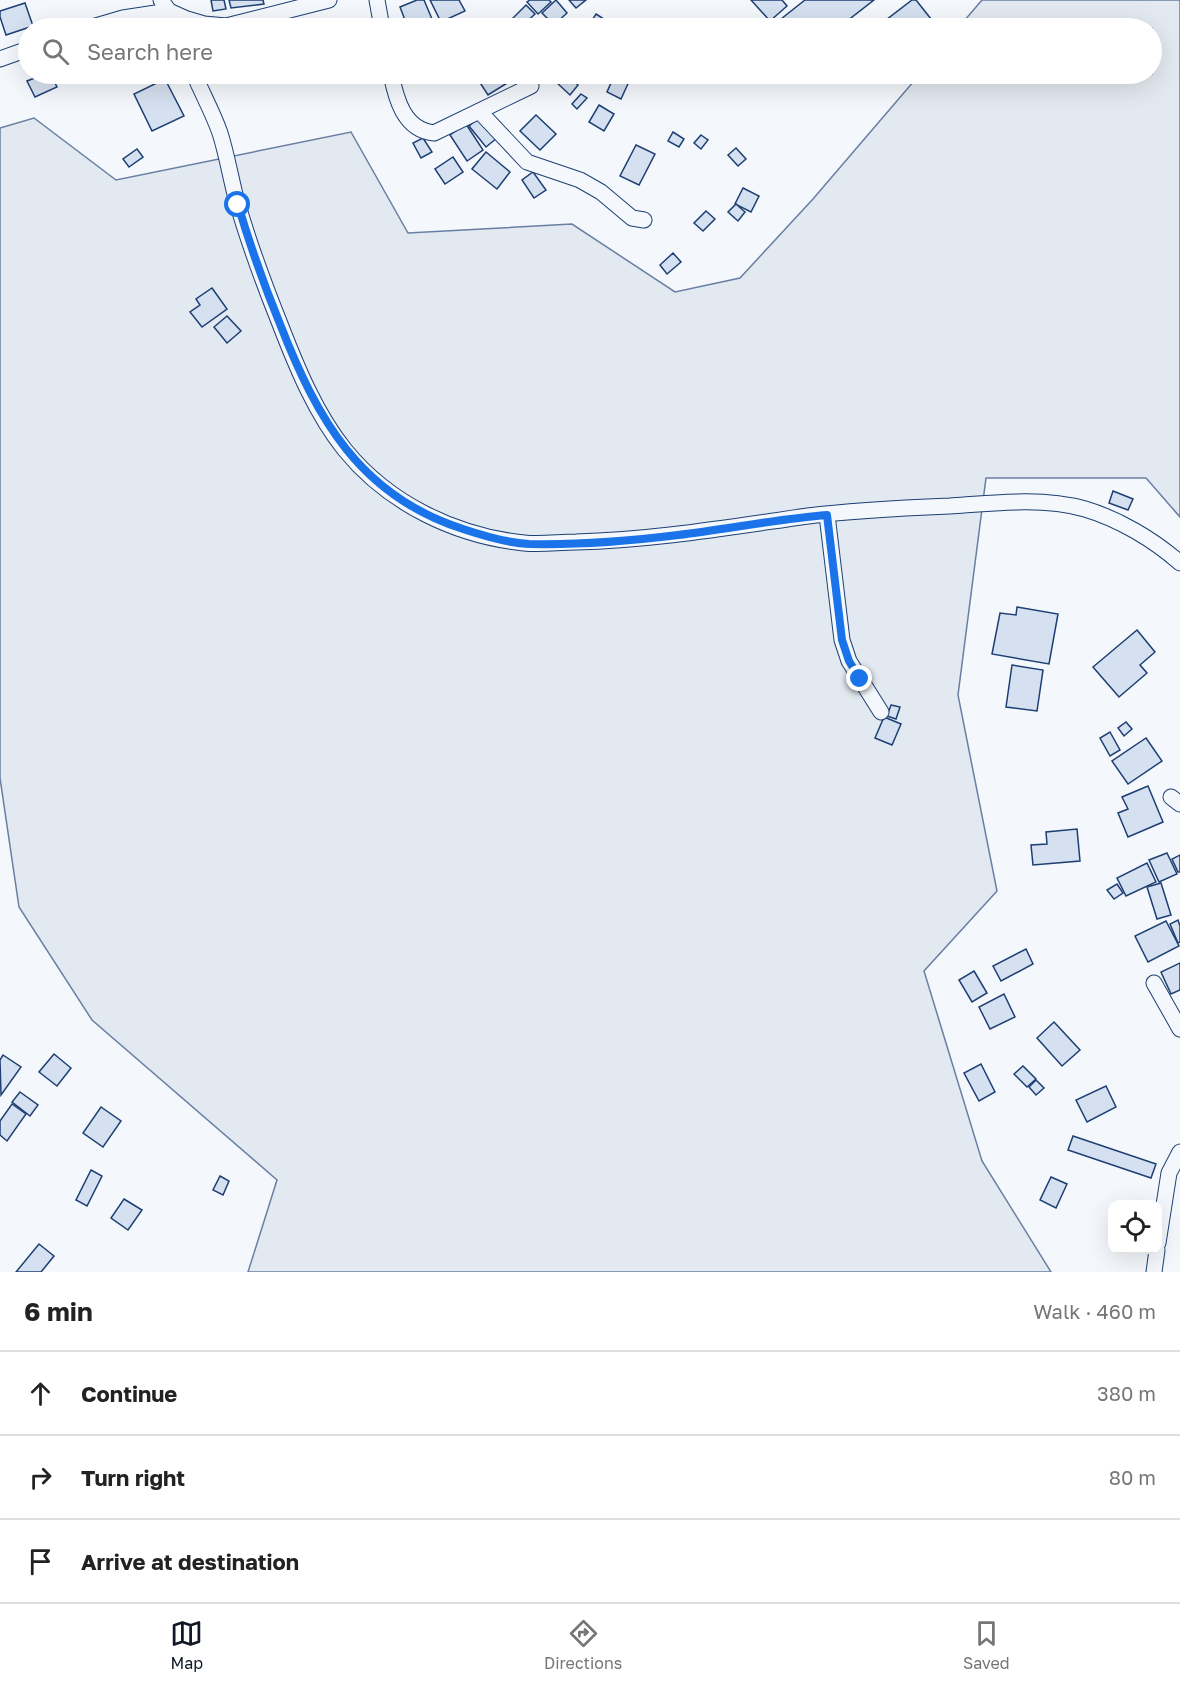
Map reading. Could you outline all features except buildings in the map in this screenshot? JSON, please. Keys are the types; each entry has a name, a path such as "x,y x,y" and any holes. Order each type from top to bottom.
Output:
{"street":[{"path":"258,18 329,0"},
{"path":"377,0 380,18"},
{"path":"128,18 165,5 185,18"},
{"path":"0,59 18,53"},
{"path":"198,84 220,134 253,254 291,354 330,429 346,451 364,471 412,507 449,525 487,537 527,544 676,535 827,515 1001,502 1048,503 1084,509 1119,523 1145,537 1180,563"},
{"path":"394,84 404,116 427,133 442,131 531,86"},
{"path":"480,112 527,162 580,180 601,192 632,218 644,220"},
{"path":"827,515 842,640 849,661 881,712"},
{"path":"1154,983 1180,1029"},
{"path":"1162,1218 1169,1173 1180,1152"},
{"path":"1154,1272 1156,1254"}],"shaded area":[{"path":"982,0 1180,0 1180,517 1146,478 986,478 958,695 997,891 924,971 982,1161 1051,1272 248,1272 277,1180 92,1020 19,907 0,778 0,128 34,118 116,180 351,132 408,233 572,224 675,292 740,278 813,199 911,84 1162,84 1162,18 967,18"}],"route":[{"path":"238,205 273,307 291,354 311,396 346,451 381,486 412,507 449,525 487,537 527,544 636,539 827,515 842,640 849,661 860,679"}]}
